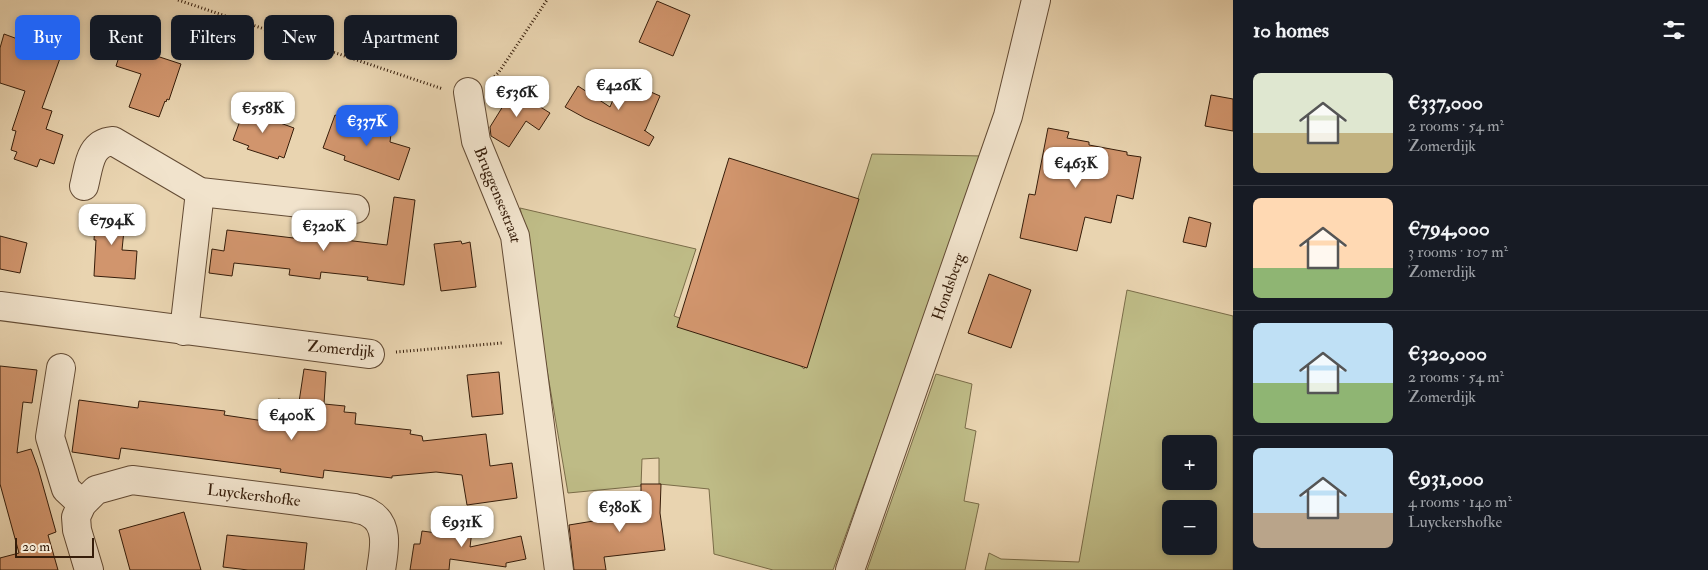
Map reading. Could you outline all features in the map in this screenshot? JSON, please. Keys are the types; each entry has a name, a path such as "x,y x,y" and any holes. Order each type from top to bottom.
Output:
{"street":[{"name":"Hondsberg","path":"850,570 1008,116 1036,0"},
{"name":"Bruggensestraat","path":"468,92 476,141 515,236 559,570"},
{"path":"84,186 94,149 104,142 113,141 200,192 355,209"},
{"path":"184,331 200,192"},
{"name":"Zomerdijk","path":"0,306 370,354"},
{"path":"61,368 50,436 66,489 82,504 76,516 77,530 89,570"},
{"name":"Luyckershofke","path":"82,504 96,490 132,480 354,508 369,513 377,519 384,534 381,570"}],"path":[{"path":"178,0 452,92 468,92 485,85 499,72 547,0"},
{"name":"Zomerdijk","path":"370,354 528,340"}],"shaded area":[{"path":"872,154 983,156 833,570 773,570 714,554 709,489 659,484 659,458 642,459 641,486 568,493 527,236 520,208 696,249 674,316 793,359 804,369"},
{"path":"1127,290 1233,316 1233,570 985,570 989,553 1001,559 1079,562"},
{"path":"936,374 972,384 965,428 976,431 964,501 979,504 965,570 867,570"}],"building":[{"path":"657,1 690,15 673,56 639,42"},
{"path":"4,34 15,38 15,60 59,60 42,108 52,111 46,129 63,135 54,164 40,159 37,167 14,159 17,152 11,150 16,131 12,130 25,91 0,83 0,48"},
{"path":"161,57 181,64 169,100 165,101 159,117 129,107 141,74 116,66 118,60 161,60"},
{"path":"628,82 660,96 645,131 654,137 649,146 585,118 565,107 578,86 610,107 615,95 622,98"},
{"path":"513,90 550,113 539,130 526,121 509,147 491,136 490,127"},
{"path":"1211,95 1233,99 1233,131 1205,126"},
{"path":"245,107 274,117 272,120 294,128 284,158 279,156 278,159 247,149 249,146 233,140"},
{"path":"335,115 391,134 390,142 410,148 399,180 344,160 345,156 323,148"},
{"path":"1048,128 1069,132 1067,138 1089,142 1089,145 1127,152 1127,155 1141,157 1133,199 1117,195 1111,223 1085,217 1077,251 1020,238 1029,194 1035,195"},
{"path":"729,158 859,199 807,368 677,327"},
{"path":"394,197 415,200 404,285 367,280 368,277 321,272 320,279 289,275 290,269 234,263 232,276 209,273 212,249 224,251 227,230 310,240 311,236 387,245"},
{"path":"96,208 126,210 122,250 137,251 135,279 94,276"},
{"path":"1189,217 1211,223 1206,247 1183,242"},
{"path":"0,236 27,243 20,273 0,269"},
{"path":"461,241 462,244 470,242 476,287 441,291 434,244"},
{"path":"989,274 1031,290 1011,348 968,333"},
{"path":"0,366 37,370 32,403 23,402 17,453 31,449 38,468 56,532 48,535 58,570 0,570 0,558 19,553 0,484"},
{"path":"304,369 326,372 324,404 345,406 344,412 356,413 355,424 411,430 410,434 422,436 423,441 486,434 490,466 512,463 517,498 467,505 462,475 436,472 392,476 392,478 324,470 323,478 280,472 281,469 121,448 119,459 72,452 79,400 138,408 139,401 225,411 224,415 264,421 265,409 277,410 278,399 299,402"},
{"path":"499,372 503,414 472,417 467,375"},
{"path":"641,484 661,484 660,513 665,550 604,557 606,570 574,570 569,525 618,517 618,515 635,511 633,495 641,496"},
{"path":"184,512 201,570 130,570 119,530"},
{"path":"439,518 473,523 470,547 521,536 526,559 506,563 506,567 450,559 449,570 410,570 414,544 420,544 422,531 437,533"},
{"path":"227,535 307,543 304,570 248,570 223,567"}]}
